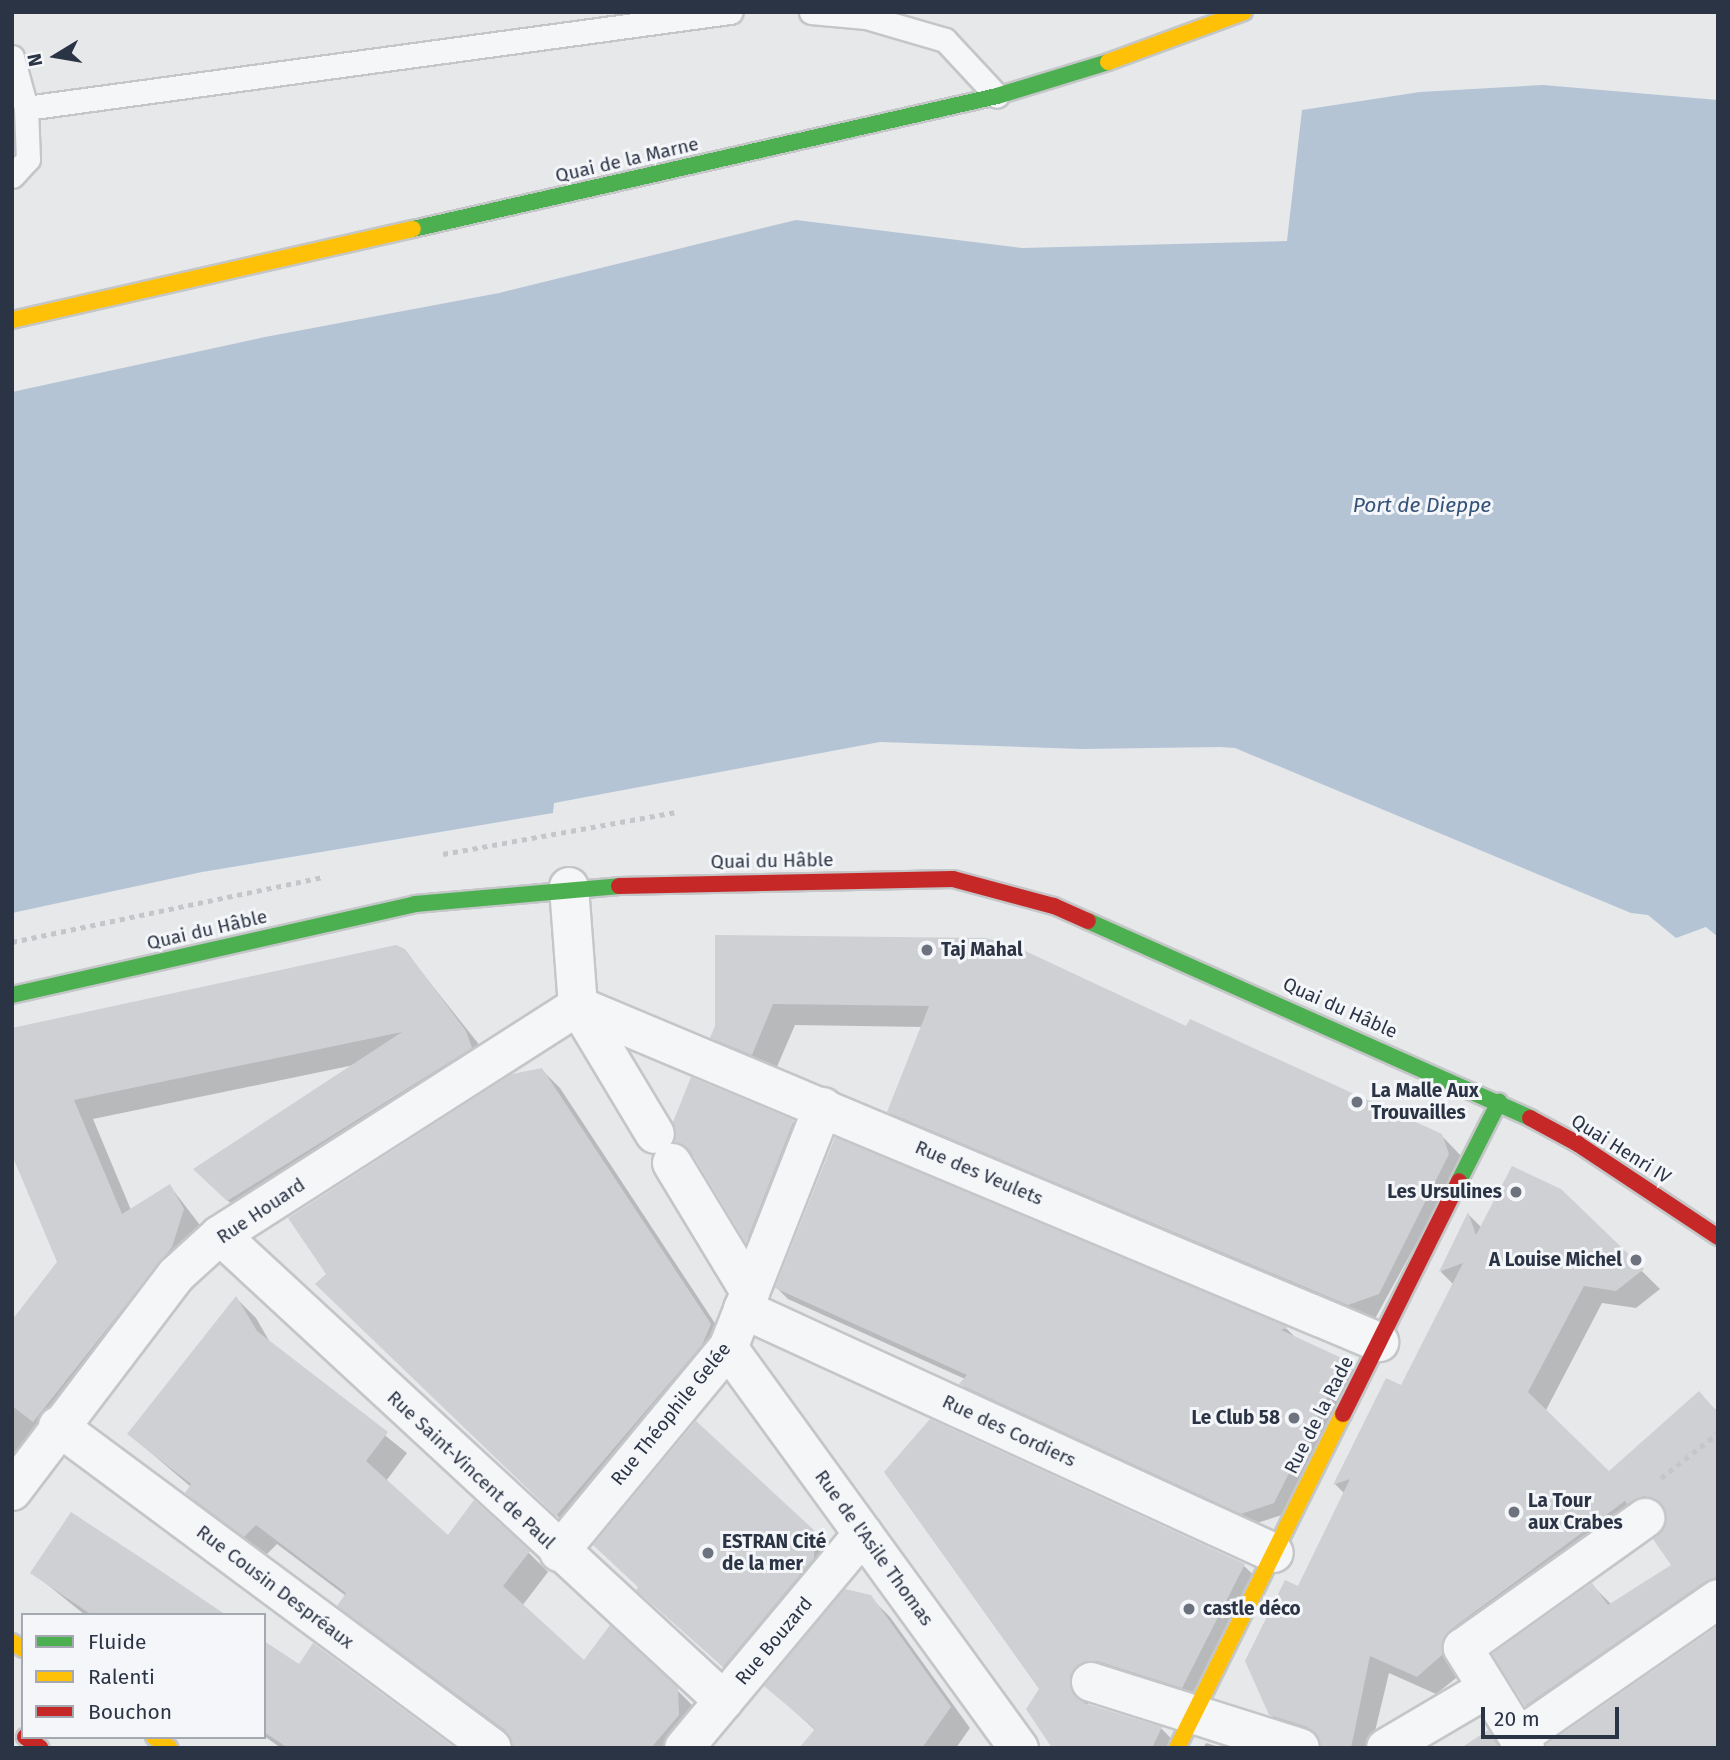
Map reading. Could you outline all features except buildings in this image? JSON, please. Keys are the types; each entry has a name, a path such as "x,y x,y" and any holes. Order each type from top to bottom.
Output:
{"street":[{"name":"Quai de la Marne","path":"12,320 999,96 1244,12"},
{"name":"Quai du Hâble","path":"12,995 415,904 569,887 953,879 1054,906 1499,1102"},
{"path":"569,887 578,1006 664,1149 747,1300"},
{"name":"Rue des Veulets","path":"578,1006 1379,1342"},
{"name":"Rue Houard","path":"12,1491 58,1426 176,1276 220,1235 578,1006"},
{"name":"Quai Henri IV","path":"1499,1102 1578,1144 1718,1237"},
{"name":"Rue de la Rade","path":"1185,1732 1499,1102"},
{"name":"Rue Théophile Gelée","path":"559,1552 729,1348 824,1107"},
{"name":"Rue Saint-Vincent de Paul","path":"220,1235 559,1552 724,1701"},
{"name":"Rue des Cordiers","path":"747,1300 835,1351 1274,1553"},
{"name":"Rue de l'Asile Thomas","path":"729,1348 1019,1748"},
{"name":"Rue Cousin Despréaux","path":"58,1426 492,1748"},
{"path":"1645,1518 1463,1647 1522,1742 1718,1599"},
{"name":"Rue Bouzard","path":"684,1748 863,1534"},
{"path":"1091,1682 1185,1732 1300,1748"},
{"path":"1386,1748 1488,1688"}],"lane":[{"path":"26,108 730,12"},
{"path":"811,12 866,17 945,40 999,96"},
{"path":"12,57 26,108 28,159 12,176"}],"path":[{"path":"434,856 676,812"},
{"path":"12,942 339,873"},
{"path":"1645,1518 1639,1496 1718,1433"}],"water":[{"name":"Port de Dieppe","path":"1543,85 1718,100 1718,937 1706,927 1676,938 1648,915 1631,913 1235,748 1082,749 880,742 554,803 553,813 202,872 12,913 12,392 265,337 499,293 796,220 1022,248 1287,241 1302,110 1420,92"}],"traffic: fast":[{"path":"413,229 997,96 1108,62"},
{"path":"12,995 415,904 619,886"},
{"path":"1088,921 1530,1118"},
{"path":"1459,1181 1499,1102"}],"traffic: slow":[{"path":"1108,62 1244,12"},
{"path":"12,320 413,229"},
{"path":"1177,1748 1343,1414"},
{"path":"12,1642 21,1648"},
{"path":"157,1739 170,1748"}],"traffic: jam":[{"path":"619,886 953,879 1054,906 1088,921"},
{"path":"1530,1118 1578,1144 1718,1237"},
{"path":"1343,1414 1459,1181"},
{"path":"28,1739 41,1748"}],"place":[{"name":"Taj Mahal","path":"927,950"},
{"name":"La Malle Aux Trouvailles","path":"1357,1102"},
{"name":"Les Ursulines","path":"1516,1192"},
{"name":"A Louise Michel","path":"1636,1260"},
{"name":"Le Club 58","path":"1294,1418"},
{"name":"La Tour aux Crabes","path":"1514,1512"},
{"name":"ESTRAN Cité de la mer","path":"708,1553"},
{"name":"castle déco","path":"1189,1609"}]}
